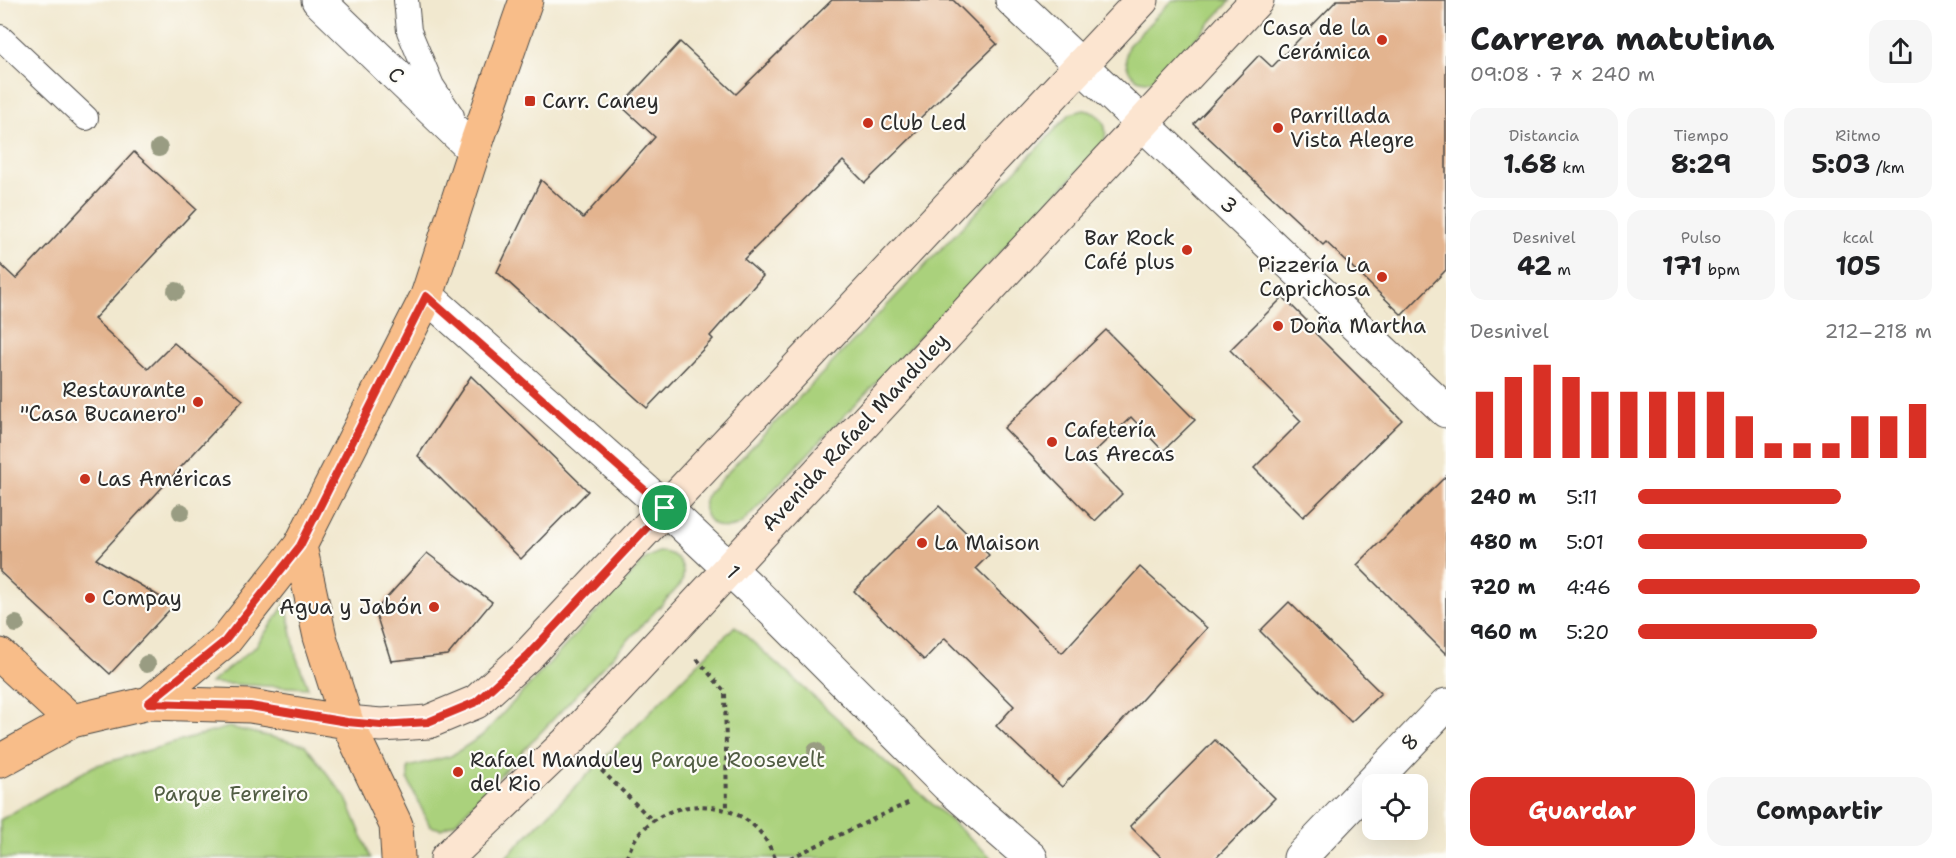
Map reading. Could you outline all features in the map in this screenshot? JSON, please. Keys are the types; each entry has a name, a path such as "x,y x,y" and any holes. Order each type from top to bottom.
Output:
{"main road":[{"path":"148,703 225,641 300,546 426,296 526,0"},
{"path":"0,761 72,721 148,703 250,706 347,722 381,725 428,722 476,702 528,655 1142,0"},
{"name":"Avenida Rafael Manduley","path":"447,858 571,739 1257,0"},
{"path":"300,546 320,637 347,722 396,825 398,858"},
{"path":"0,655 72,721"}],"street":[{"name":"C","path":"318,0 474,150"},
{"name":"3","path":"1012,0 1446,411"},
{"name":"1","path":"426,296 665,508 729,568 947,785 1030,858"},
{"name":"8","path":"1300,858 1446,705"}],"lane":[{"path":"406,0 409,32 432,86 474,150"},
{"path":"0,37 86,118"}],"path":[{"path":"672,630 725,692 727,809"},
{"path":"571,739 652,820"},
{"path":"790,858 947,785"},
{"path":"626,858 634,841 652,820 676,808 701,805 727,809 750,822 767,841 775,858"}],"green space":[{"path":"1172,0 1231,0 1162,76 1154,80 1139,79 1133,76 1126,63 1128,46"},
{"path":"1084,110 1095,114 1103,121 1106,132 1104,144 742,523 726,528 712,523 705,510 708,493 1070,114"},
{"path":"658,552 671,554 679,561 683,572 681,584 455,823 441,829 430,826 408,780 408,767 451,756 483,735 645,559"},
{"path":"286,603 296,656 308,688 210,683 256,646"},
{"name":"Parque Roosevelt","path":"735,626 992,858 505,858"},
{"name":"Parque Ferreiro","path":"229,727 305,745 346,798 371,858 0,858 0,820 94,766"}],"building":[{"path":"832,0 953,0 997,44 916,122 921,128 865,183 843,161 744,259 763,276 710,336 713,339 647,408 497,272 541,180 583,218 655,137 621,106 680,42 736,94"},
{"path":"1337,0 1446,0 1446,270 1402,315 1326,242 1323,245 1194,124 1259,55 1272,67"},
{"name":"Las Américas","path":"134,152 196,209 94,319 148,369 174,343 243,400 96,559 174,605 110,674 0,572 0,264 16,279"},
{"path":"1283,297 1317,331 1315,333 1402,420 1303,517 1254,468 1301,421 1230,350"},
{"path":"1106,330 1195,420 1163,451 1131,417 1087,459 1122,494 1095,521 1004,428"},
{"path":"471,376 588,491 521,559 418,456"},
{"path":"1446,476 1446,654 1357,565"},
{"path":"939,506 989,555 976,568 1062,653 1140,567 1207,628 1062,787 996,726 1014,706 945,638 924,660 854,591"},
{"name":"Agua y Jabón","path":"427,553 492,602 448,655 391,661 375,611"},
{"path":"1289,602 1381,693 1351,722 1260,631"},
{"path":"1215,740 1275,798 1216,858 1162,858 1130,826"}],"place":[{"name":"Casa de la Cerámica","path":"1382,40"},
{"name":"Carr. Caney","path":"530,101"},
{"name":"Club Led","path":"868,123"},
{"name":"Parrillada Vista Alegre","path":"1278,128"},
{"name":"Bar Rock Café plus","path":"1187,250"},
{"name":"Pizzería La Caprichosa","path":"1382,277"},
{"name":"Doña Martha","path":"1278,326"},
{"name":"Restaurante \"Casa Bucanero\"","path":"198,402"},
{"name":"Cafetería Las Arecas","path":"1052,442"},
{"name":"Las Américas","path":"85,479"},
{"name":"La Maison","path":"922,543"},
{"name":"Compay","path":"90,598"},
{"name":"Agua y Jabón","path":"434,607"},
{"name":"Rafael Manduley del Rio","path":"458,772"}],"route":[{"path":"426,296 665,508 528,655 476,702 428,722 381,725 347,722 250,706 148,703 225,641 300,546 426,296"}]}
